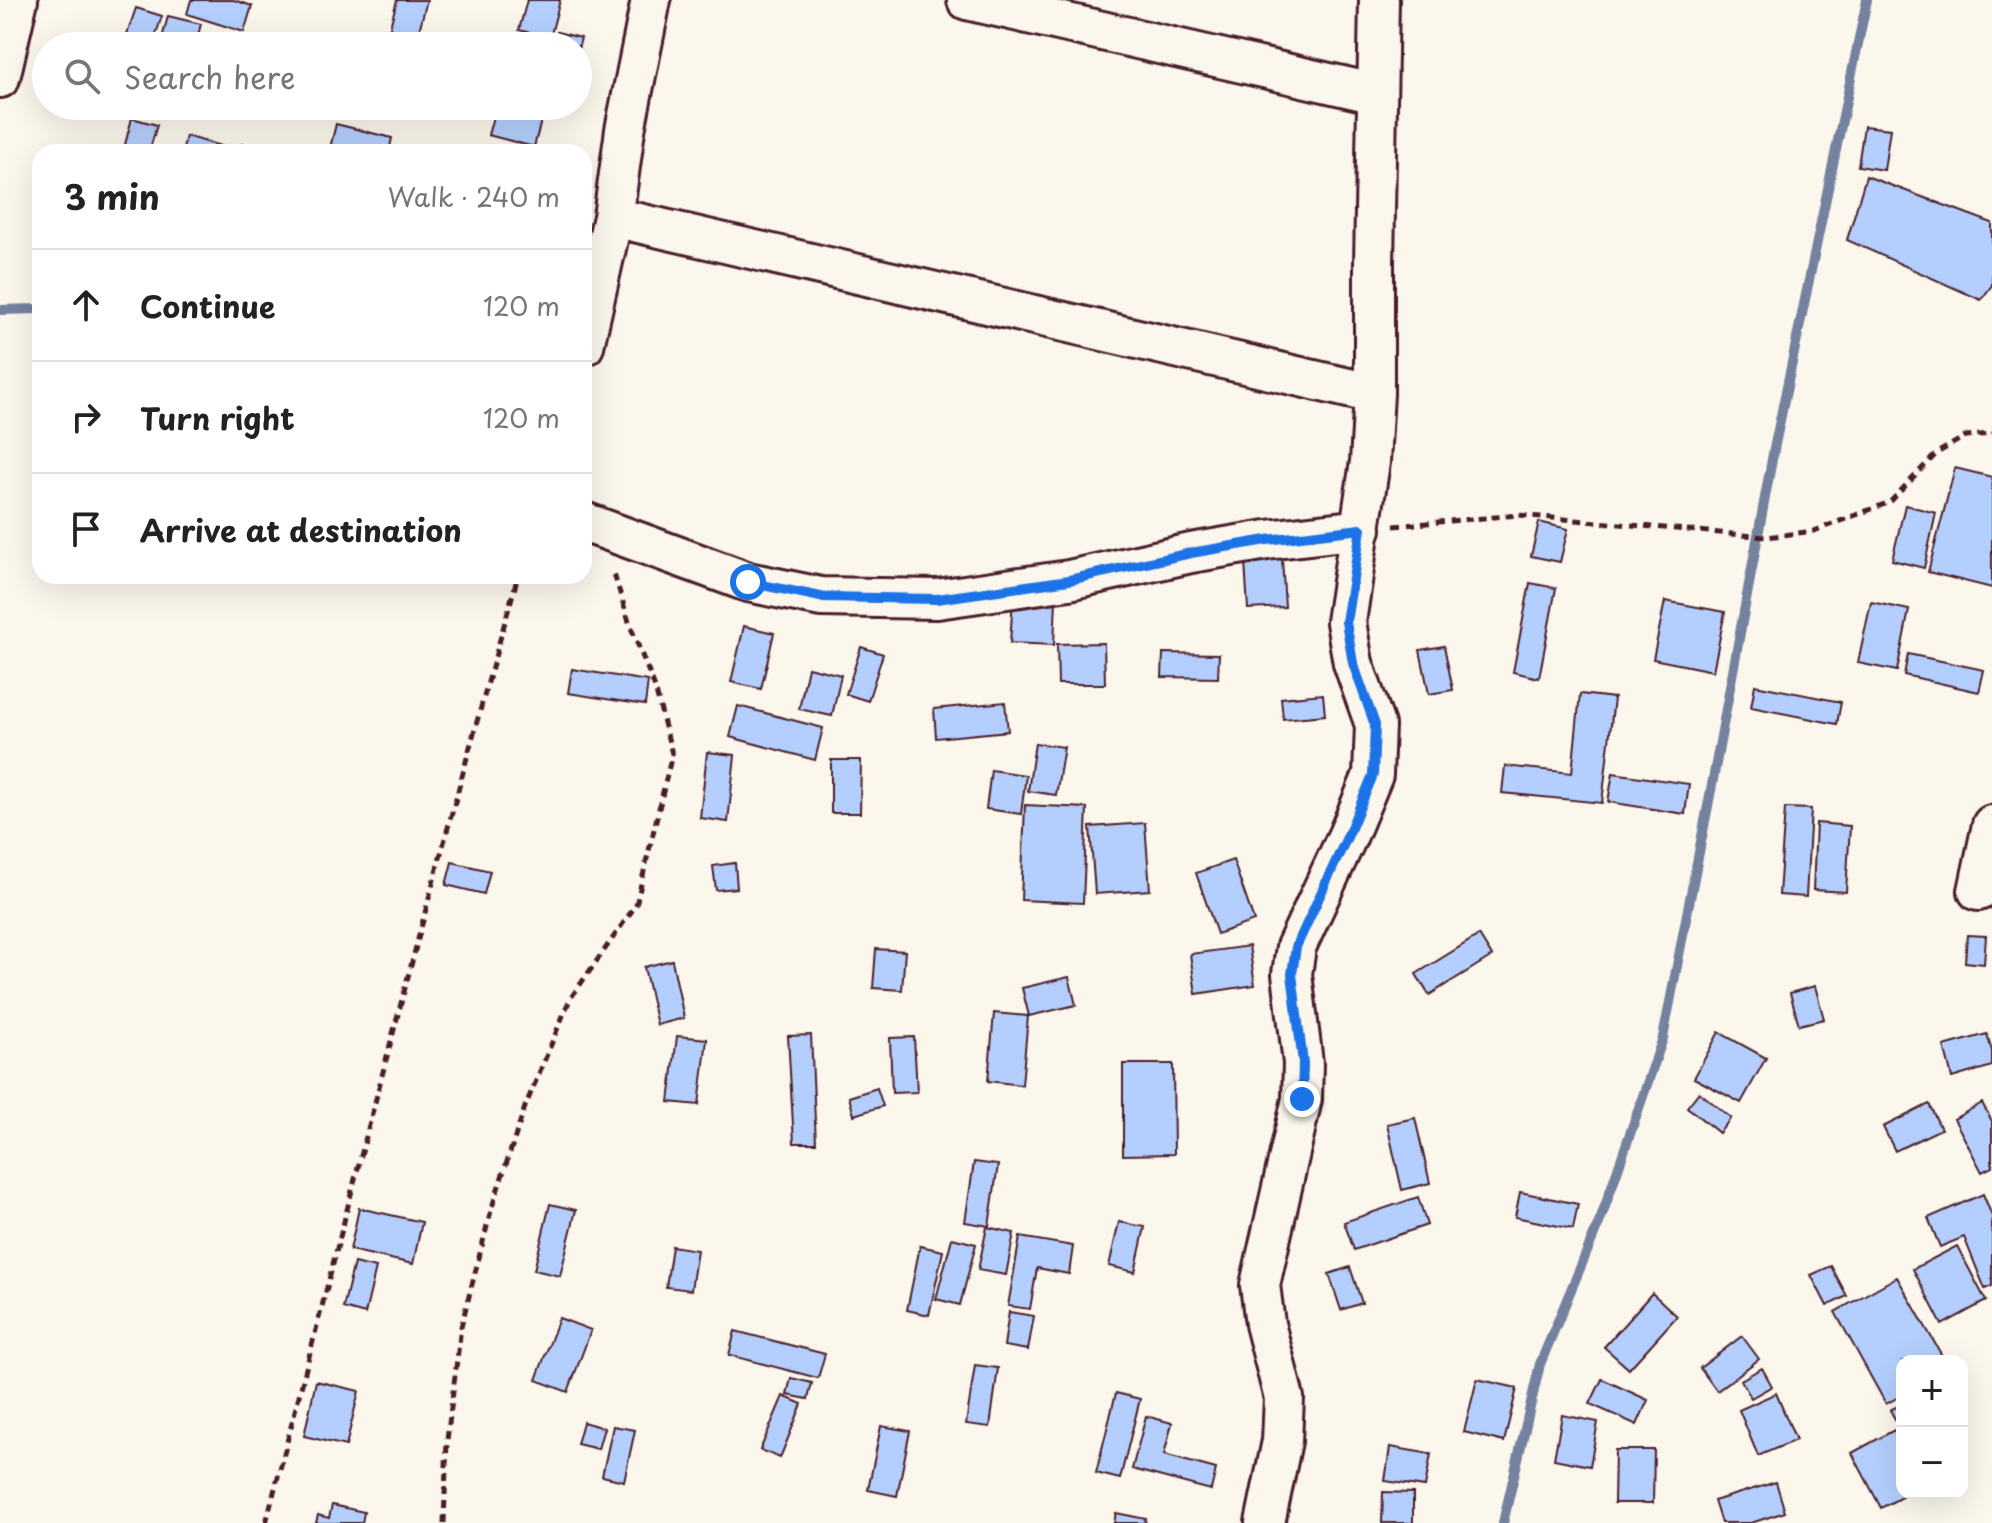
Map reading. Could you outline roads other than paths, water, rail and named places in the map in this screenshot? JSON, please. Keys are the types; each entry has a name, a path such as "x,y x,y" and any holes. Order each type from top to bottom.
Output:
{"street":[{"path":"0,78 18,0"},
{"path":"592,310 613,217 625,130 651,0"},
{"path":"967,0 1377,94"},
{"path":"1265,1523 1282,1441 1284,1398 1265,1324 1260,1285 1302,1099 1303,1063 1292,974 1296,947 1373,775 1375,725 1353,663 1346,622 1370,462 1374,394 1379,0"},
{"path":"613,217 1374,394"},
{"path":"592,525 748,582 821,597 937,599 1069,580 1267,540 1361,529"},
{"path":"1978,891 1992,825"}],"waterway":[{"path":"1503,1523 1540,1364 1601,1218 1663,1038 1773,454 1867,0"},
{"path":"0,310 32,309"}]}
